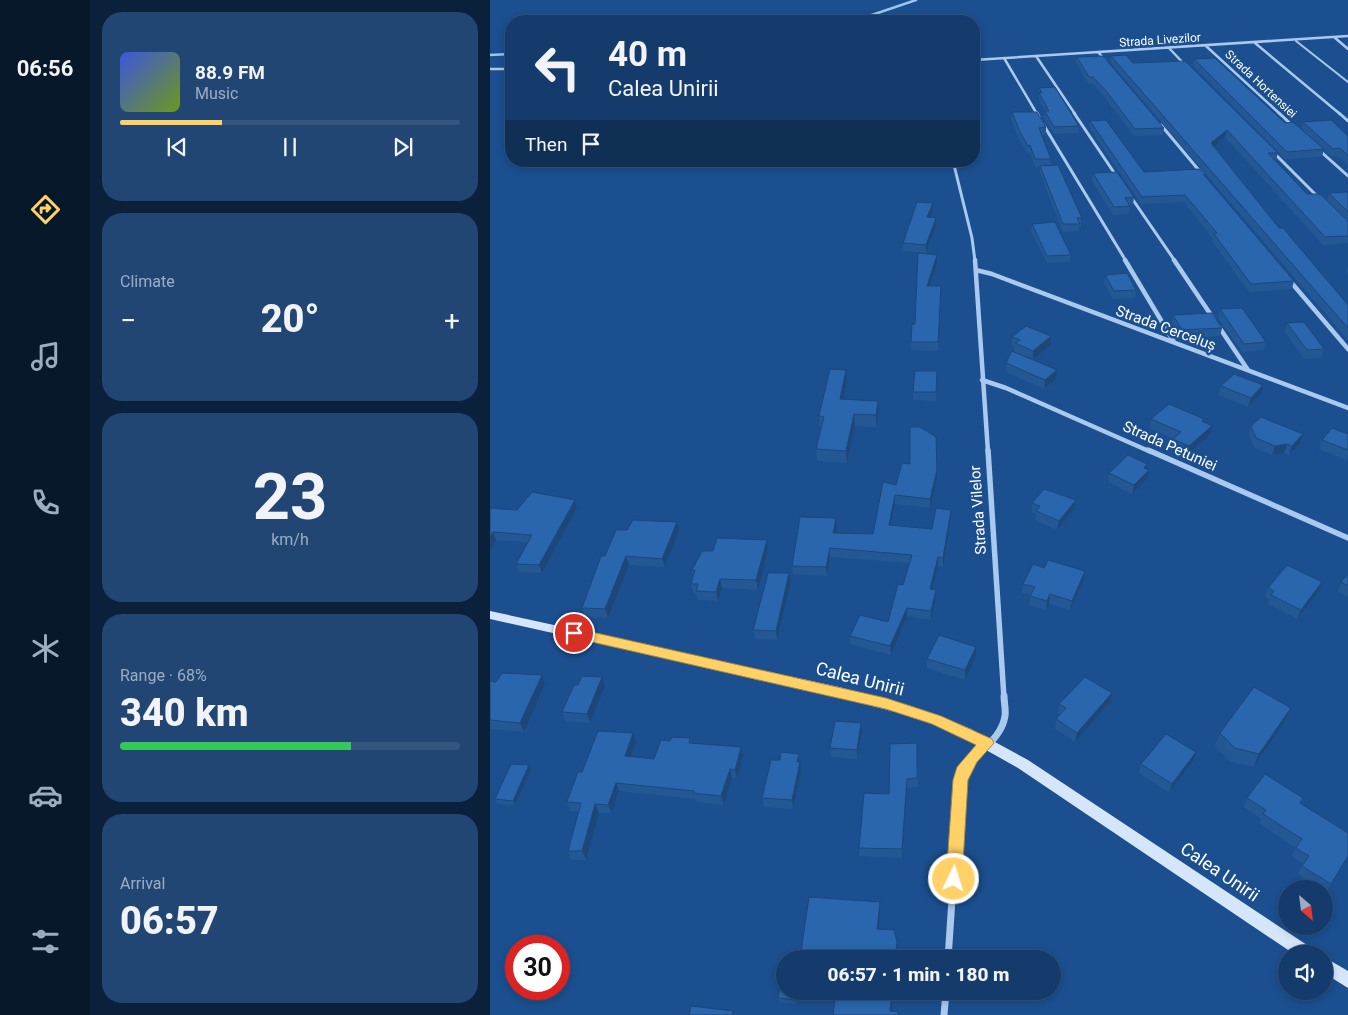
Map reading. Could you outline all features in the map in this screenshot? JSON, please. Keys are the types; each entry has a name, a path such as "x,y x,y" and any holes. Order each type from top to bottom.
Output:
{"main road":[{"name":"Calea Unirii","path":"490,616 886,703 936,720 987,743 1023,764 1294,945"},
{"path":"1333,970 1348,980"}],"street":[{"name":"Strada Livezilor","path":"980,60 1296,41 1348,36"},
{"path":"1334,37 1348,49"},
{"path":"1255,43 1348,121"},
{"name":"Strada Hortensiei","path":"1206,46 1298,130"},
{"path":"1169,48 1192,72"},
{"path":"1098,52 1111,67"},
{"path":"1036,56 1120,180"},
{"path":"1004,58 1174,342"},
{"path":"490,69 505,69"},
{"path":"1157,121 1205,178"},
{"path":"1312,144 1348,176"},
{"path":"1266,145 1324,203"},
{"name":"Strada Vilelor","path":"949,950 960,780 972,758 999,731 1005,716 976,270 972,238 954,167"},
{"path":"1125,188 1248,370"},
{"name":"Strada Cerceluș","path":"976,270 992,274 1348,408"},
{"path":"1288,278 1348,349"},
{"name":"Strada Petuniei","path":"982,380 1006,388 1348,538"},
{"path":"944,1015 945,1000"}],"lane":[{"path":"1296,41 1348,82"}],"building":[{"path":"1126,55 1133,63 1185,61 1278,153 1268,153 1307,194 1320,194 1348,221 1348,236 1325,237 1227,130 1211,143 1279,228 1283,228 1348,305 1348,328 1111,56"},
{"path":"1103,56 1164,128 1135,129 1107,92 1093,77 1089,77 1077,57"},
{"path":"1215,58 1285,123 1293,122 1324,149 1287,152 1194,59"},
{"path":"1055,87 1079,126 1054,127 1045,111 1049,111 1039,93 1042,93 1039,88"},
{"path":"1012,112 1037,112 1046,127 1039,128 1051,159 1035,159 1030,145 1028,146 1020,132"},
{"path":"1106,120 1144,172 1199,169 1294,281 1251,284 1214,234 1217,233 1185,195 1142,197 1090,121"},
{"path":"1331,120 1348,136 1348,156 1340,148 1333,149 1303,122"},
{"path":"1058,165 1082,218 1077,218 1080,224 1063,224 1040,166"},
{"path":"1117,172 1134,197 1125,198 1130,206 1114,207 1093,173"},
{"path":"1348,192 1348,212 1329,193"},
{"path":"917,202 933,203 927,217 936,218 926,245 903,243"},
{"path":"1055,222 1071,255 1047,256 1032,224"},
{"path":"918,253 937,255 927,286 941,286 938,342 911,342 912,324 915,324"},
{"path":"1127,273 1136,290 1114,291 1105,275"},
{"path":"1242,308 1266,342 1244,344 1220,309"},
{"path":"1212,313 1222,328 1182,330 1173,315"},
{"path":"1304,322 1324,349 1307,350 1287,323"},
{"path":"1026,326 1051,336 1033,351 1015,343 1020,340 1012,337"},
{"path":"1012,351 1057,370 1045,380 1006,363"},
{"path":"830,369 846,370 840,399 878,401 876,415 854,414 846,451 816,449 824,417 819,416"},
{"path":"915,371 937,371 936,392 913,392"},
{"path":"1234,374 1263,385 1251,398 1221,386"},
{"path":"1169,404 1204,419 1202,421 1212,426 1189,446 1173,439 1181,432 1151,419"},
{"path":"1261,417 1303,434 1292,446 1287,444 1275,446 1256,438 1251,426"},
{"path":"910,427 920,427 936,437 937,470 930,499 895,495 889,525 932,529 936,508 951,510 943,558 938,557 930,589 936,590 931,611 907,608 890,646 850,636 860,615 888,622 898,584 903,585 912,555 830,548 826,567 792,566 800,517 836,518 833,533 873,534 883,482 896,485 902,463 910,464"},
{"path":"1332,428 1348,434 1348,450 1322,440"},
{"path":"1128,455 1147,464 1144,468 1149,470 1134,485 1109,473"},
{"path":"1044,489 1076,500 1059,521 1036,511 1040,506 1032,503"},
{"path":"532,492 575,500 539,565 516,564 532,535 493,532 490,537 490,508 517,510"},
{"path":"633,520 677,522 662,559 626,556 605,609 582,608 601,556 605,556 616,530 627,530"},
{"path":"717,538 767,540 756,580 720,579 716,592 696,591 698,584 691,584 695,570 692,570 702,551 713,551"},
{"path":"1048,560 1085,571 1072,601 1050,594 1047,601 1030,596 1035,587 1023,584 1033,564 1044,568"},
{"path":"1287,565 1322,582 1301,610 1271,595 1274,591 1268,588"},
{"path":"768,573 789,573 776,631 753,630"},
{"path":"1348,574 1348,586 1341,582"},
{"path":"939,635 976,647 965,670 927,659"},
{"path":"502,673 542,675 520,723 490,720 490,681 496,682"},
{"path":"582,676 602,677 587,714 562,712 574,685 578,685"},
{"path":"1085,677 1112,693 1077,733 1056,719 1066,708 1059,704"},
{"path":"1254,687 1291,708 1259,754 1235,748 1220,733"},
{"path":"835,721 861,723 857,750 830,748"},
{"path":"598,731 633,733 625,756 654,759 661,740 670,741 672,737 690,738 689,743 741,747 735,770 730,769 721,796 693,793 694,791 616,783 608,805 595,804 582,851 568,851 581,803 567,802 578,772 582,772"},
{"path":"1166,734 1196,752 1172,784 1141,764"},
{"path":"917,743 917,778 907,779 902,849 859,848 864,793 889,794 890,744"},
{"path":"781,752 799,754 797,762 800,762 792,800 762,798 771,760 780,760"},
{"path":"511,764 529,765 513,801 495,799"},
{"path":"1265,774 1303,798 1300,803 1348,833 1348,856 1333,881 1325,880 1302,866 1309,856 1296,848 1302,839 1263,814 1266,810 1247,798"},
{"path":"809,897 880,902 877,929 894,930 897,942 896,950 801,950"},
{"path":"835,1000 891,1000 890,1011 898,1012 898,1015 833,1015"},
{"path":"691,1006 733,1011 732,1015 689,1015"}],"waterway":[{"path":"872,15 916,0"},
{"path":"490,55 505,54"}],"route":[{"path":"574,633 886,703 911,710 987,743 972,758 960,780 954,879"}]}
